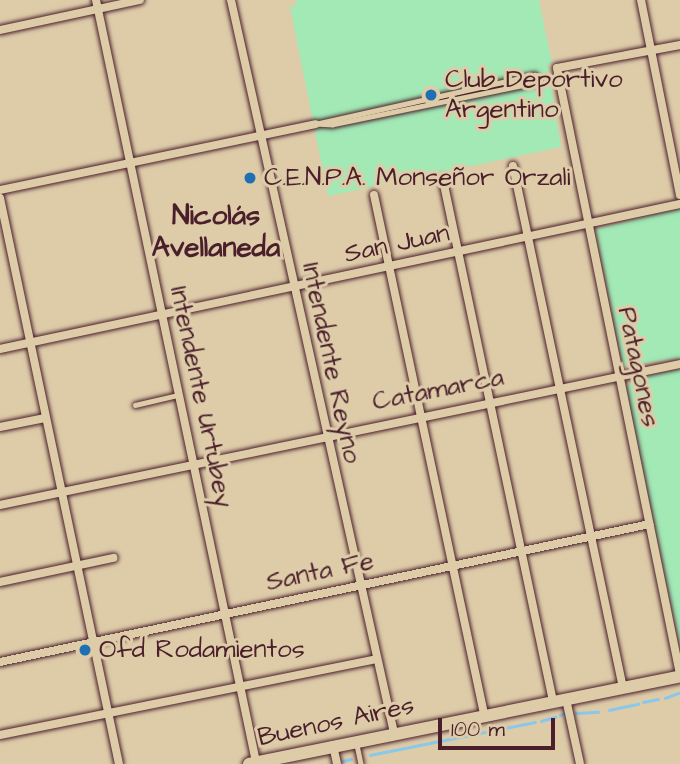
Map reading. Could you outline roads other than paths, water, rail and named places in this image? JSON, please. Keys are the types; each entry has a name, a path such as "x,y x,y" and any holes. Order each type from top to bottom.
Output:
{"main road":[{"name":"Buenos Aires","path":"253,763 680,675"}],"street":[{"path":"0,30 97,4 140,0"},
{"name":"Intendente Reyno","path":"232,0 324,434 394,733"},
{"path":"641,0 680,195"},
{"name":"Intendente Urtubey","path":"97,4 240,685 253,763"},
{"path":"651,51 680,45"},
{"name":"Patagones","path":"651,51 557,68 680,675"},
{"path":"0,190 315,124"},
{"path":"513,166 623,688"},
{"path":"443,180 553,701"},
{"path":"374,195 484,715"},
{"path":"0,198 119,764"},
{"name":"San Juan","path":"0,349 680,204"},
{"name":"Catamarca","path":"0,505 324,434 680,364"},
{"path":"0,427 45,418"},
{"name":"Santa Fe","path":"0,663 650,524"},
{"path":"0,582 113,558"},
{"path":"0,735 376,659"},
{"path":"566,699 580,764"},
{"path":"333,745 337,764"}],"lane":[{"path":"535,75 541,78 537,83 315,124 535,75"},
{"path":"411,101 412,108"},
{"path":"135,405 178,395"},
{"path":"356,741 361,764"}],"waterway":[{"path":"665,698 678,693"},
{"path":"643,702 658,699"},
{"path":"609,710 638,704"},
{"path":"576,713 598,712"},
{"path":"560,715 564,714"},
{"path":"541,721 555,717"},
{"path":"370,755 535,722"},
{"path":"343,761 351,759"}],"place":[{"name":"Club Deportivo Argentino","path":"431,95"},
{"name":"C.E.N.P.A. Monseñor Orzali","path":"250,178"},
{"name":"Ofd Rodamientos","path":"85,650"}],"district":[{"name":"Nicolás Avellaneda","path":"216,232"}]}
